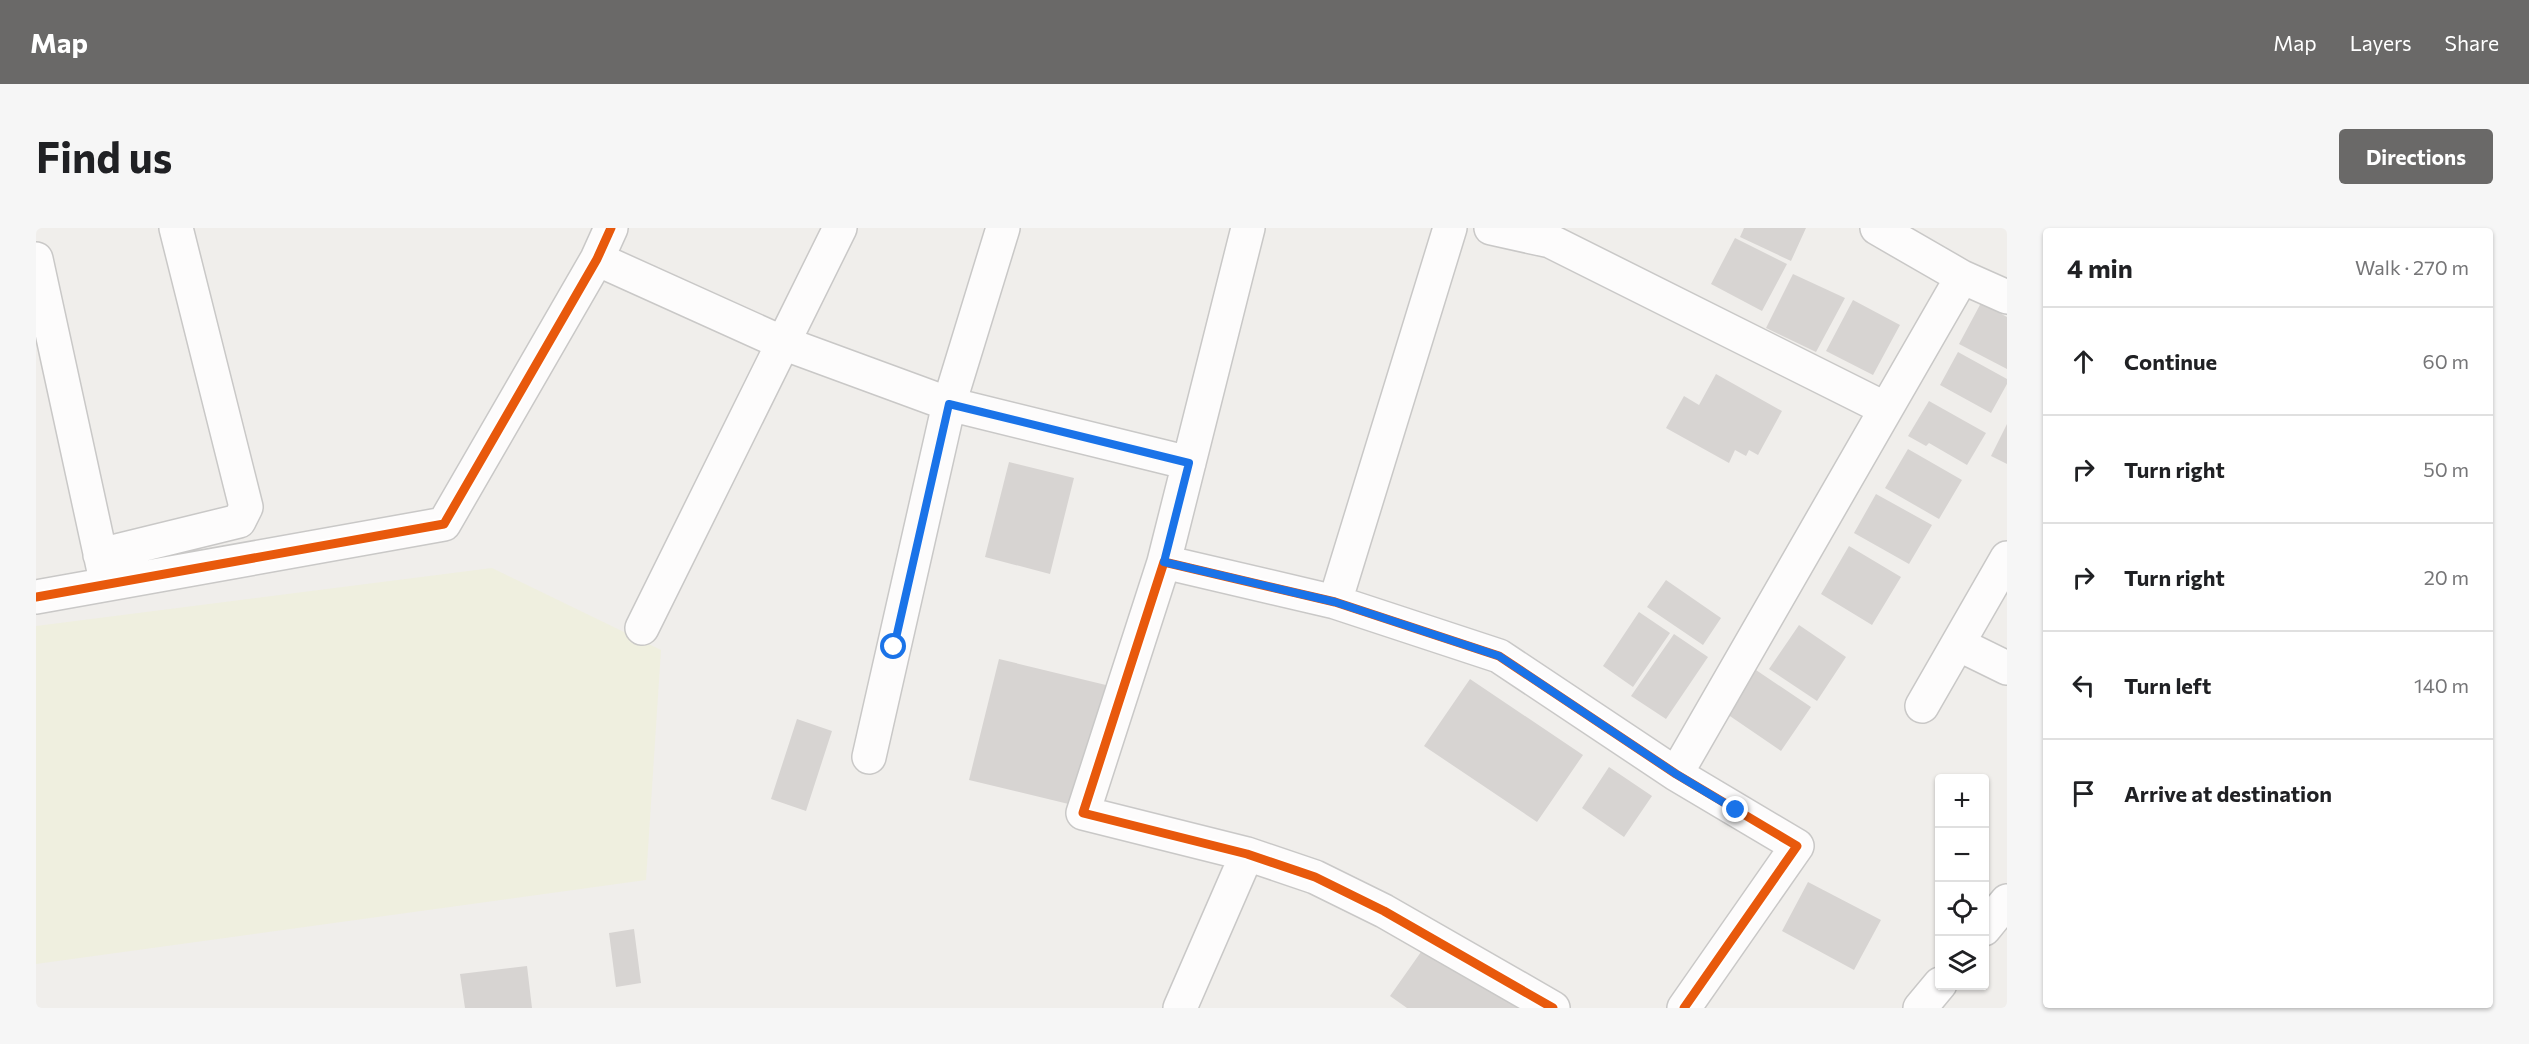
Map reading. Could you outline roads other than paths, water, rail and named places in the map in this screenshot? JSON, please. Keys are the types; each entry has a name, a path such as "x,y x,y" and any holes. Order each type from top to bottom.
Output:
{"street":[{"path":"36,597 103,569 239,520 246,507 176,228"},
{"path":"103,569 444,524 597,259 611,228"},
{"path":"642,628 840,228"},
{"path":"869,757 949,404 1003,228"},
{"path":"1248,228 1164,562 1083,813 1247,854 1314,877 1384,911 1553,1008"},
{"path":"1335,602 1450,228"},
{"path":"1491,228 1550,241 1886,409"},
{"path":"1877,228 1962,277 2007,297"},
{"path":"36,259 103,569"},
{"path":"597,259 783,343 949,404 1189,463"},
{"path":"1676,774 1962,277"},
{"path":"1922,706 2007,558"},
{"path":"1164,562 1335,602 1499,656 1676,774 1797,846 1684,1008"},
{"path":"1959,644 2007,668"},
{"path":"1180,1008 1247,854"},
{"path":"1989,923 2007,901"},
{"path":"1920,1008 1935,990"}]}
